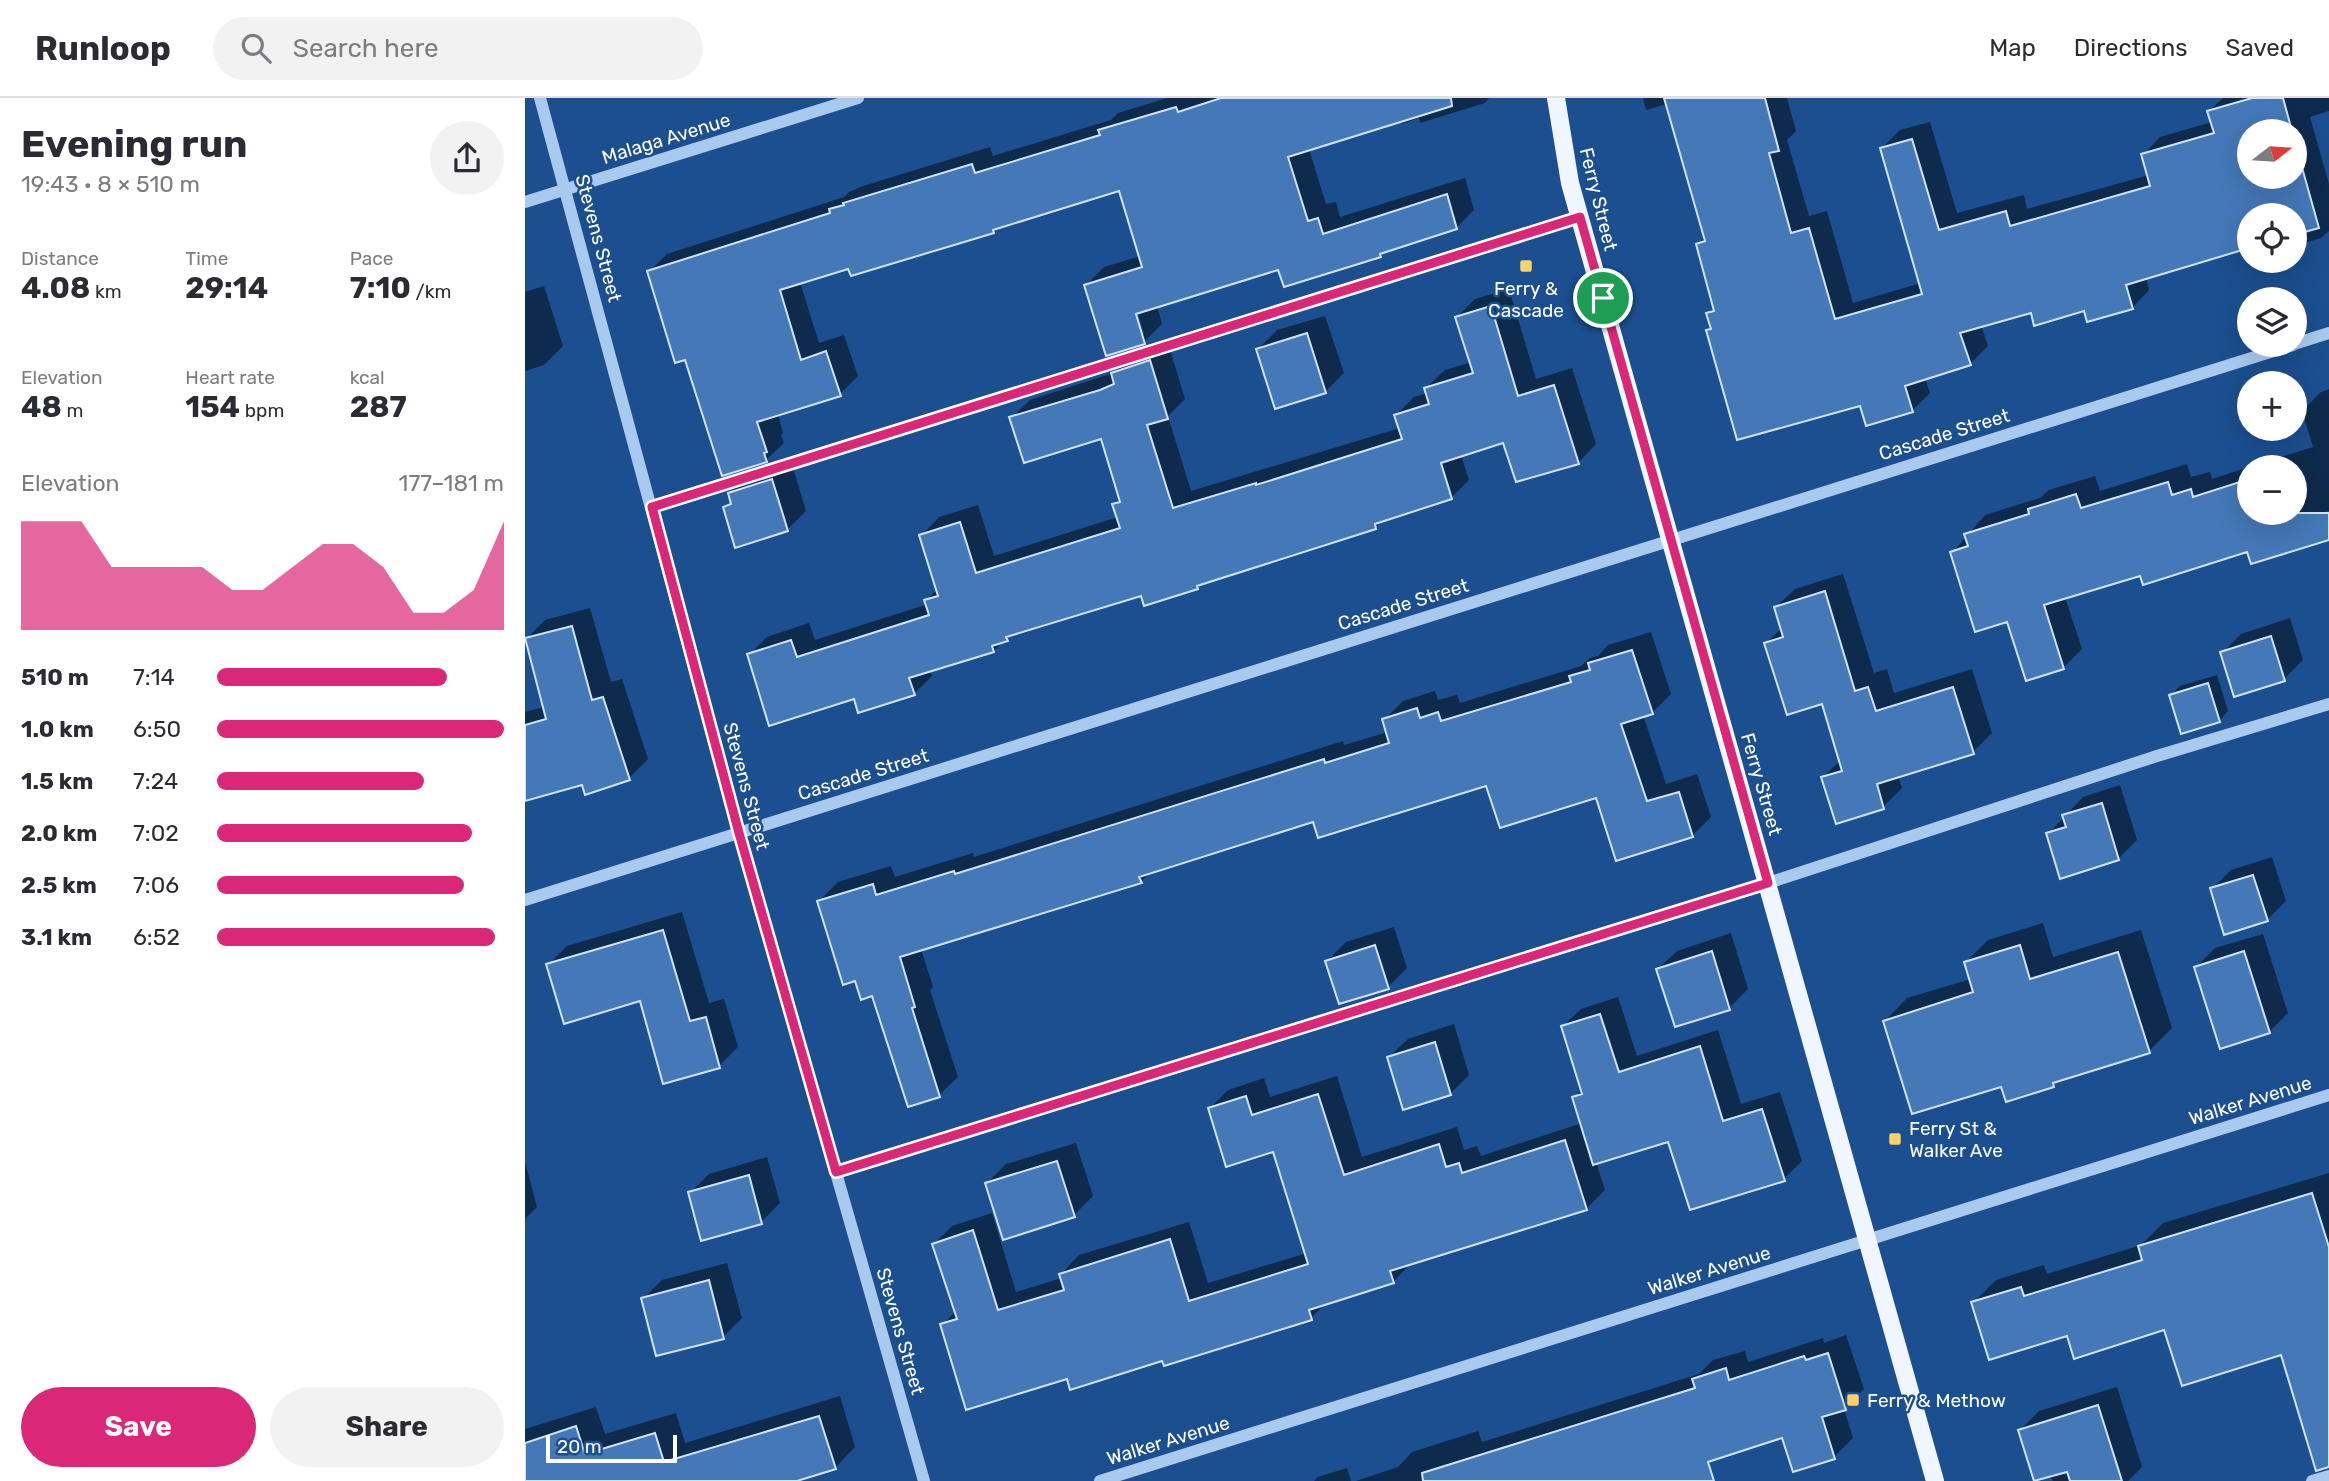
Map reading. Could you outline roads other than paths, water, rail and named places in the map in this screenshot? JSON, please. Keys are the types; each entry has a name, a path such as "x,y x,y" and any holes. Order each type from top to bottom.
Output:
{"main road":[{"name":"Ferry Street","path":"1556,98 1570,183 1935,1481"}],"street":[{"name":"Stevens Street","path":"540,98 739,833 924,1481"},
{"name":"Malaga Avenue","path":"525,202 858,98"},
{"path":"652,507 1580,217"},
{"name":"Cascade Street","path":"2307,341 2329,333"},
{"name":"Cascade Street","path":"525,900 2256,357"},
{"path":"836,1172 1768,883 2157,756 2329,704"},
{"name":"Walker Avenue","path":"1100,1481 2329,1095"},
{"path":"2312,1481 2329,1476"}],"place":[{"name":"Ferry & Cascade","path":"1526,266"},
{"name":"Ferry St & Walker Ave","path":"1895,1139"},
{"name":"Ferry & Methow","path":"1853,1400"}]}
